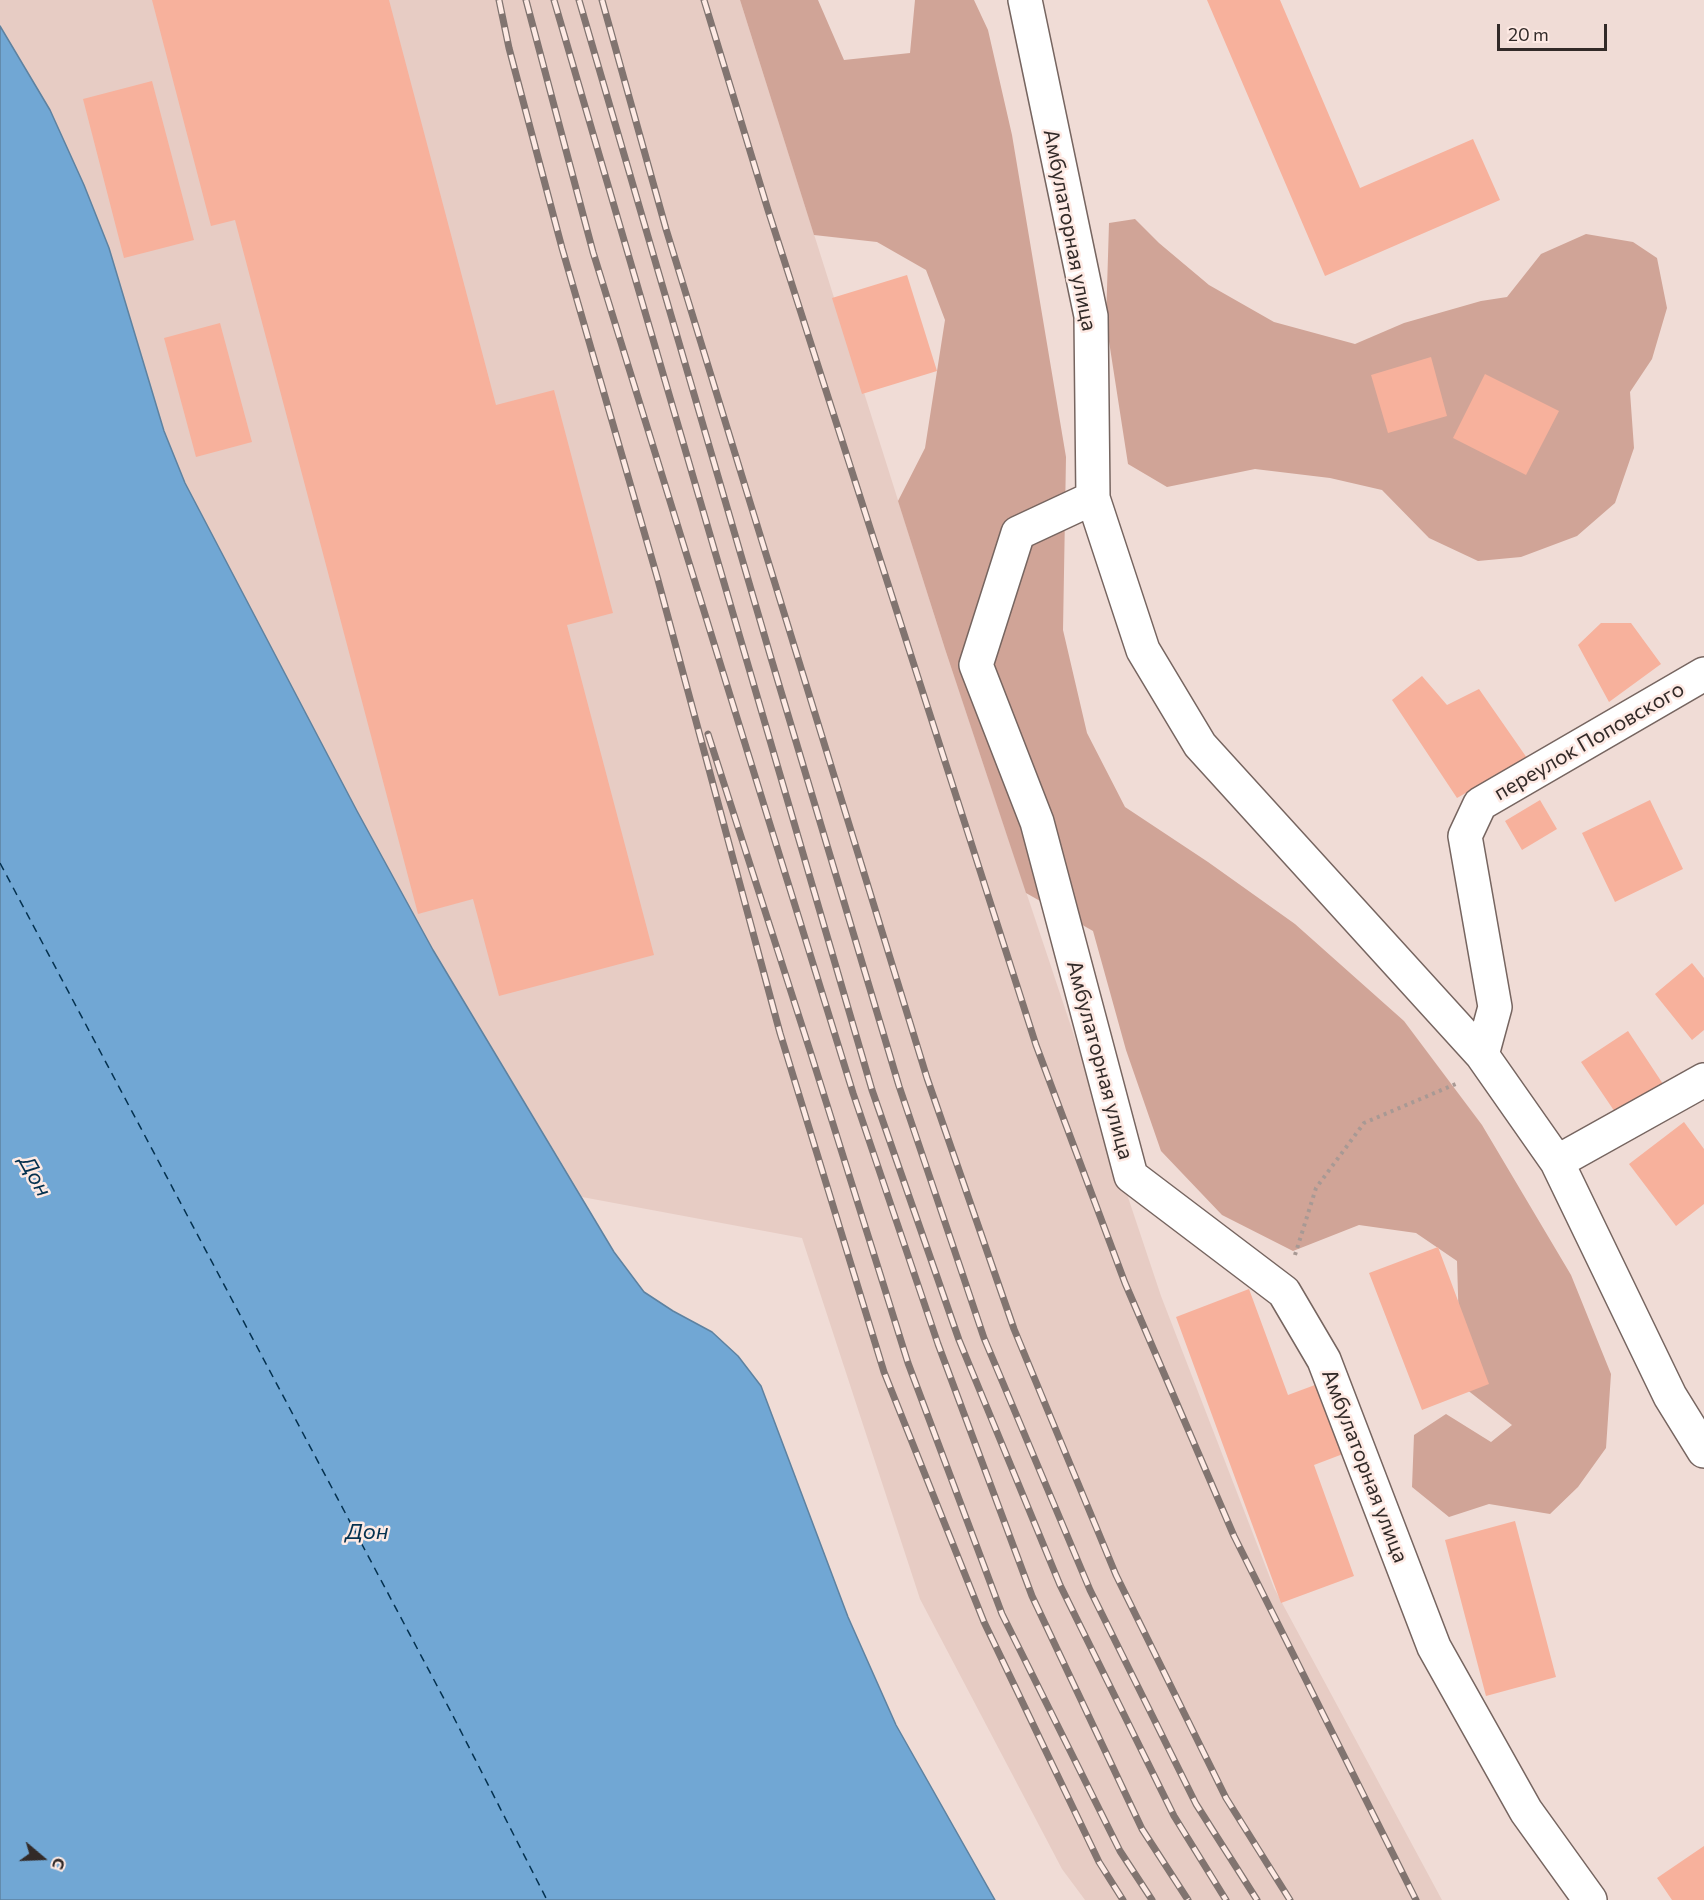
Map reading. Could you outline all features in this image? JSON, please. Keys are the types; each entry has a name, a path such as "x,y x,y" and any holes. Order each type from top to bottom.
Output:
{"street":[{"name":"Амбулаторная улица","path":"1025,0 1091,316 1093,498 1143,650 1200,746 1487,1062 1557,1162 1670,1396 1704,1451"},
{"name":"Амбулаторная улица","path":"1093,498 1018,533 976,665 1037,822 1131,1176 1284,1292 1324,1360 1434,1647 1526,1811 1590,1900"},
{"name":"переулок Поповского","path":"1487,1062 1495,1007 1465,836 1480,804 1704,674"},
{"path":"1557,1162 1704,1080"}],"path":[{"path":"1284,1292 1316,1188 1364,1123 1487,1062"}],"shaded area":[{"path":"0,0 740,0 945,649 1161,1296 1274,1588 1442,1900 1085,1900 1062,1869 920,1599 802,1238 582,1197 433,950 357,811 185,483 164,431 84,185 50,110 0,26"},
{"path":"740,0 818,0 844,60 910,53 915,0 974,0 988,30 1012,135 1066,457 1063,630 1087,733 1125,807 1295,924 1404,1021 1482,1125 1571,1275 1611,1374 1606,1448 1578,1487 1550,1514 1489,1504 1449,1517 1412,1487 1414,1435 1446,1414 1491,1442 1512,1425 1466,1389 1459,1327 1457,1261 1416,1233 1359,1225 1293,1251 1222,1215 1161,1151 1126,1050 1093,931 1026,893 898,501 925,448 945,320 926,270 877,242 814,235"},
{"path":"1135,219 1159,243 1209,285 1274,322 1355,344 1404,323 1481,301 1507,297 1541,254 1586,234 1633,242 1657,258 1667,308 1652,359 1630,392 1634,448 1615,503 1577,536 1521,557 1478,561 1429,538 1382,490 1330,478 1255,469 1167,487 1128,464 1106,322 1109,223"}],"water":[{"name":"Дон","path":"0,26 50,110 84,185 109,248 164,431 185,483 357,811 433,950 614,1252 644,1292 712,1332 738,1356 761,1386 848,1617 896,1725 995,1900 0,1900"}],"building":[{"path":"152,0 389,0 496,405 554,390 613,613 567,625 654,955 499,996 473,899 418,914 235,220 211,226"},
{"path":"1207,0 1280,0 1360,188 1473,139 1500,200 1325,276"},
{"path":"152,81 194,240 124,258 83,99"},
{"path":"907,275 937,371 862,394 832,298"},
{"path":"220,323 252,442 196,457 164,338"},
{"path":"1431,357 1447,416 1388,433 1371,375"},
{"path":"1485,374 1559,411 1526,475 1453,438"},
{"path":"1601,623 1631,623 1661,664 1609,702 1578,645"},
{"path":"1422,676 1447,705 1479,689 1527,758 1457,798 1392,700"},
{"path":"1540,800 1557,829 1522,850 1505,821"},
{"path":"1650,800 1683,869 1615,902 1582,833"},
{"path":"1692,963 1704,978 1704,1030 1692,1040 1655,994"},
{"path":"1628,1031 1663,1084 1617,1115 1581,1062"},
{"path":"1684,1122 1704,1149 1704,1204 1676,1226 1629,1164"},
{"path":"1438,1247 1489,1384 1422,1410 1369,1273"},
{"path":"1249,1289 1288,1395 1331,1379 1356,1449 1314,1465 1354,1576 1281,1603 1176,1317"},
{"path":"1515,1521 1556,1677 1486,1696 1445,1540"},
{"path":"1704,1846 1704,1900 1672,1900 1657,1878"}],"ferry route":[{"path":"0,863 451,1712 547,1900"}],"railway":[{"path":"499,0 509,48 562,248 658,580 780,1033 884,1372 984,1622 1099,1862 1123,1900"},
{"path":"526,0 593,252 853,1093 938,1344 1032,1596 1142,1829 1188,1900"},
{"path":"554,0 872,1090 959,1340 1060,1585 1174,1816 1226,1900"},
{"path":"579,0 771,658 899,1086 984,1338 1090,1590 1196,1804 1257,1900"},
{"path":"602,0 666,229 927,1078 1014,1329 1116,1575 1226,1798 1290,1900"},
{"path":"704,0 768,210 1036,1045 1125,1283 1234,1536 1416,1900"},
{"path":"708,734 908,1363 1002,1614 1120,1851 1152,1900"}]}
